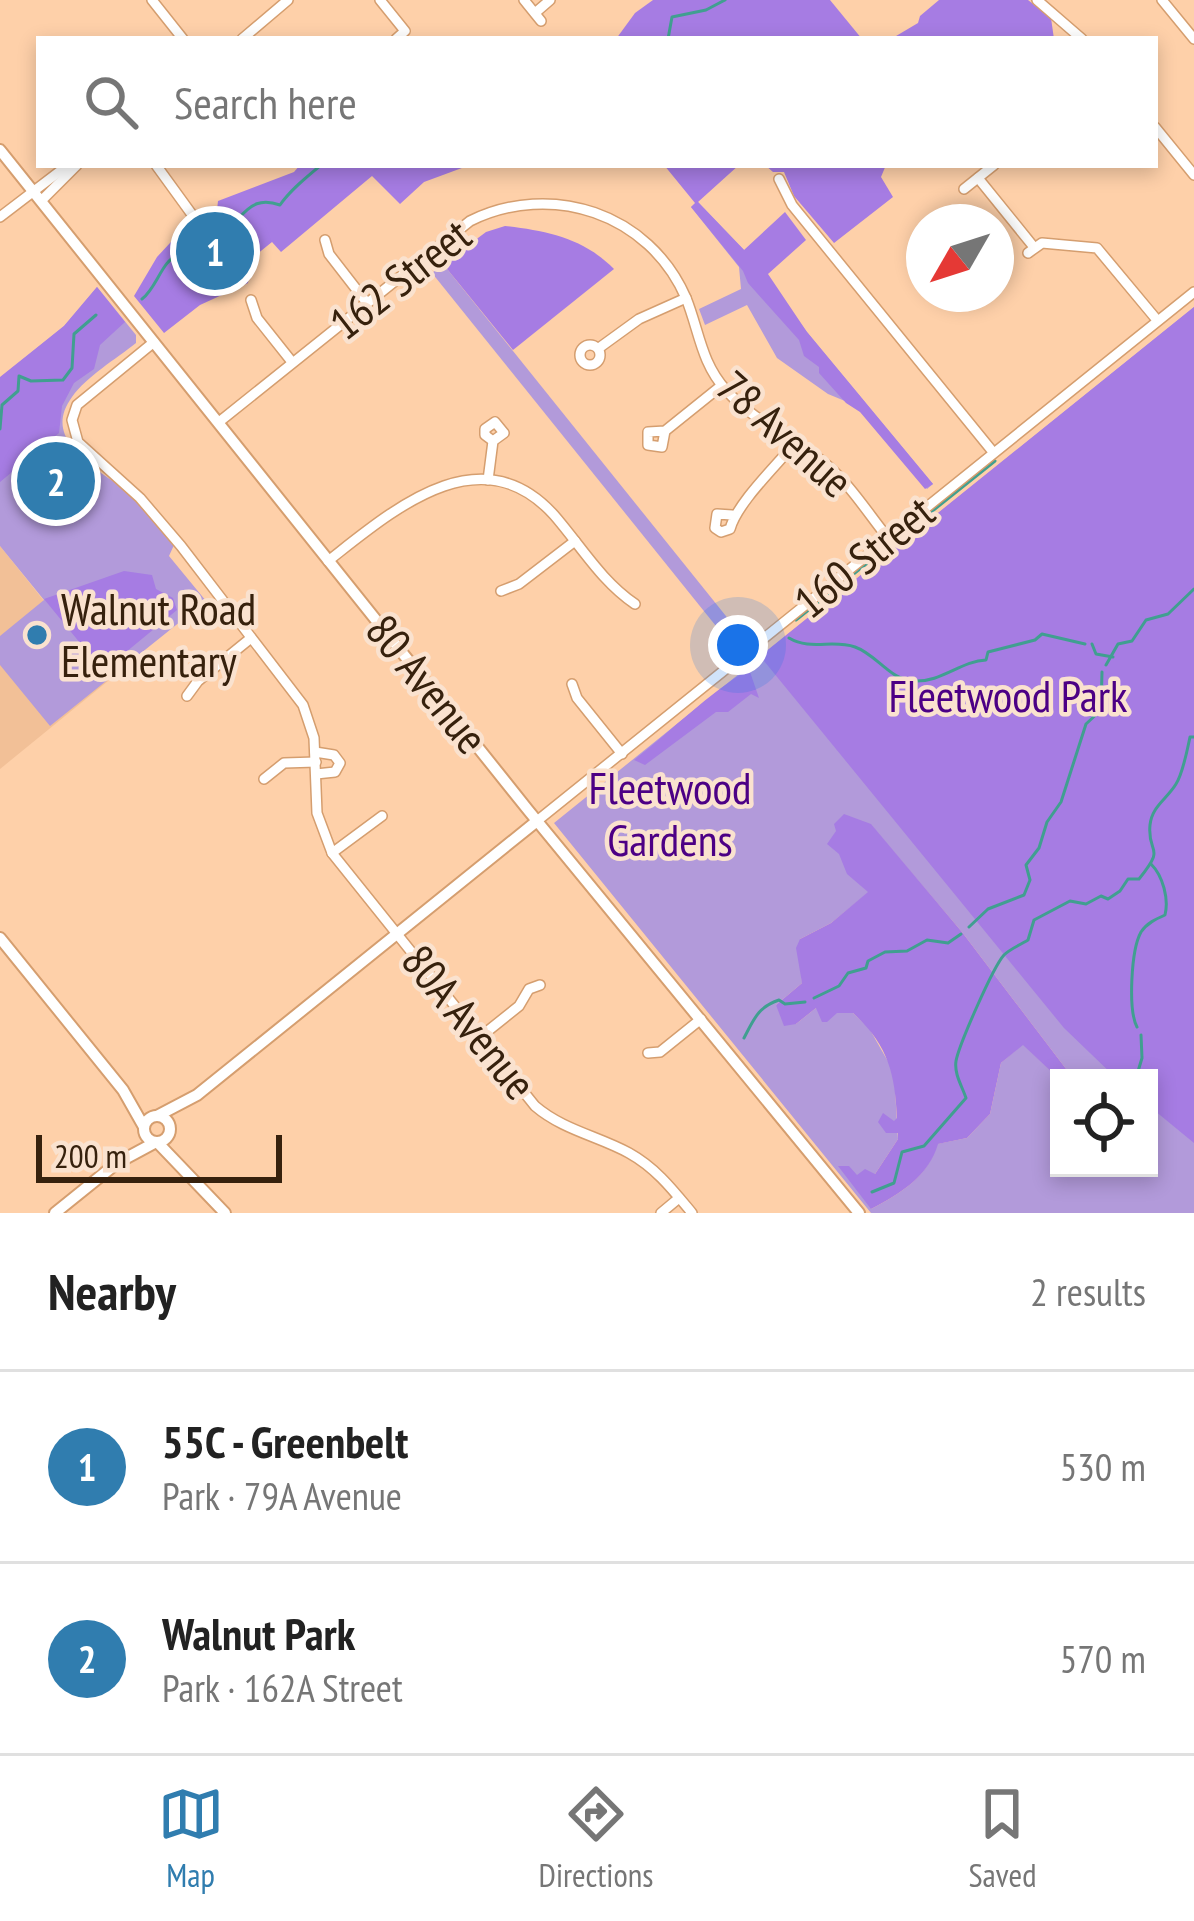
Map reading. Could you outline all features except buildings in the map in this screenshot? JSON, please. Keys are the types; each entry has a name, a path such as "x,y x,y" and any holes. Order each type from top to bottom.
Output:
{"street":[{"path":"152,0 181,36"},
{"path":"246,36 288,0"},
{"path":"380,0 400,35"},
{"path":"524,0 538,17 550,0"},
{"path":"1037,0 1079,36"},
{"path":"1162,0 1194,39"},
{"path":"1158,132 1194,175"},
{"name":"80 Avenue","path":"0,150 854,1211"},
{"path":"0,217 37,196 69,168"},
{"path":"158,168 193,216"},
{"path":"964,189 990,168"},
{"path":"978,178 1030,249 1042,243 1097,248 1157,320"},
{"path":"779,179 792,205 993,452"},
{"name":"162 Street","path":"219,422 460,228 512,204 560,204 605,218"},
{"name":"78 Avenue","path":"605,218 649,245 686,298 700,347 722,386 743,408 834,471 888,538"},
{"path":"325,240 329,254 367,303"},
{"name":"160 Street","path":"156,1116 197,1095 1194,292"},
{"path":"599,348 639,319 686,298"},
{"path":"251,300 257,318 292,362"},
{"name":"80A Avenue","path":"154,342 75,409 74,435 140,498 303,705 316,763 317,813 332,853 542,1112 637,1158 692,1213"},
{"path":"665,431 722,386"},
{"path":"488,479 493,441"},
{"path":"732,514 752,497 795,443"},
{"path":"328,561 420,494 448,484 488,479 539,501 613,588 635,604"},
{"path":"501,591 520,584 575,541"},
{"path":"187,696 197,681 251,638"},
{"path":"572,684 577,698 622,754"},
{"path":"264,779 284,763 316,763"},
{"path":"332,853 382,816"},
{"path":"0,938 125,1093 146,1136 192,1174 225,1213"},
{"path":"479,1038 519,1006 529,989 540,985"},
{"path":"648,1054 660,1052 700,1019"},
{"path":"125,1093 165,1118 192,1174"},
{"name":"160 Street","path":"170,1130 197,1095"},
{"path":"117,1163 156,1116"},
{"path":"55,1213 117,1163 164,1140 170,1130"},
{"path":"661,1213 679,1198"}],"shaded area":[{"name":"Walnut Road Elementary","path":"0,546 108,681 0,769"}],"green space":[{"path":"653,0 830,0 860,36 618,36 635,13"},
{"path":"939,0 1028,0 1051,18 1054,36 896,36 918,23"},
{"path":"297,168 462,168 424,182 400,204 372,176 281,252 272,242 251,259 248,283 200,305 164,333 134,296 157,257 183,229 199,230 216,219 218,201"},
{"path":"666,168 736,168 698,202 744,250 785,212 806,240 768,274 807,332 933,484 925,489 860,412 804,356 799,340 748,283 691,207 695,203"},
{"path":"768,168 885,168 881,177 893,197 834,243 794,196 784,172"},
{"path":"698,202 748,254 933,484 927,489 857,406 828,394 777,358 747,305 705,325 699,309 741,289 739,267 691,207"},
{"path":"505,226 564,238 614,269 513,350 443,264 486,232"},
{"path":"443,264 746,641 739,647 732,646 432,273"},
{"path":"97,287 136,335 136,343 78,389 63,414 63,430 82,457 138,501 174,545 169,556 206,601 50,726 0,665 0,636 44,600 0,546 0,378 64,326"},
{"path":"97,287 125,322 100,345 94,369 74,383 62,406 59,433 0,482 0,377 64,326"},
{"name":"Fleetwood Park","path":"1194,307 1194,1213 871,1213 554,823","holes":["871,825 962,932 1066,1069 1158,1069 1158,1177 1050,1177 1050,1070 1023,1044 1001,1063 990,1114 967,1138 937,1144 920,1175 871,1209 875,1174 898,1139 894,1072 869,1028 853,1013 816,1008 796,1024 776,1005 802,983 800,939 831,923 869,892 845,865 836,830"]},
{"name":"Fleetwood Park","path":"1194,307 1194,1143 1158,1113 1158,1069 1107,1069 1064,1028 760,656"},
{"path":"124,571 152,575 156,589 173,598 177,610 103,671 44,599"},
{"path":"749,669 759,698 751,694 728,712 716,712 645,765 634,760 705,701"},
{"path":"844,814 871,824 962,932 1066,1069 1050,1070 1023,1045 1001,1063 990,1114 967,1138 938,1144 920,1175 871,1209 838,1166 849,1166 857,1175 865,1169 875,1174 898,1139 898,1133 886,1133 878,1122 883,1113 894,1121 897,1118 882,1048 853,1013 837,1013 822,1022 816,1008 796,1024 784,1026 776,1005 802,983 796,948 800,939 831,923 868,892 847,874 839,854 827,844 836,831 834,824"}],"waterway":[{"path":"669,36 672,17 706,10 725,0"},
{"path":"142,299 173,258 219,256 234,240 238,219 247,210 262,202 280,205 317,168"},
{"path":"0,429 2,405 18,391 19,376 31,381 63,380 72,368 74,334 96,315"},
{"path":"796,620 995,461"},
{"path":"1106,665 1118,644 1132,641 1146,620 1168,614 1194,589"},
{"path":"789,638 805,644 855,647 897,676 913,681 933,679 986,660 988,652 1042,634 1085,644"},
{"path":"1092,644 1096,654 1113,657"},
{"path":"969,927 988,909 1024,895 1030,880 1026,865 1061,802 1086,724 1101,710 1102,672"},
{"path":"872,1192 894,1183 902,1152 924,1146 966,1098 956,1061 1004,955 1028,940 1034,920 1070,901 1086,904 1101,896 1108,899 1128,879 1139,879 1147,868 1154,855 1151,818 1178,779 1190,737 1194,737"},
{"path":"1137,1027 1132,994 1138,941 1143,929 1165,915 1166,909 1162,881 1151,864"},
{"path":"814,998 885,952 907,951 927,940 948,943 961,934"},
{"path":"744,1038 766,1006 779,1000 805,1002"},
{"path":"1139,1069 1141,1035"}],"place":[{"name":"55C - Greenbelt","path":"215,251"},
{"name":"Walnut Park","path":"56,481"},
{"name":"Walnut Road Elementary","path":"37,635"}],"park label":[{"name":"Fleetwood Gardens","path":"670,814"}]}
